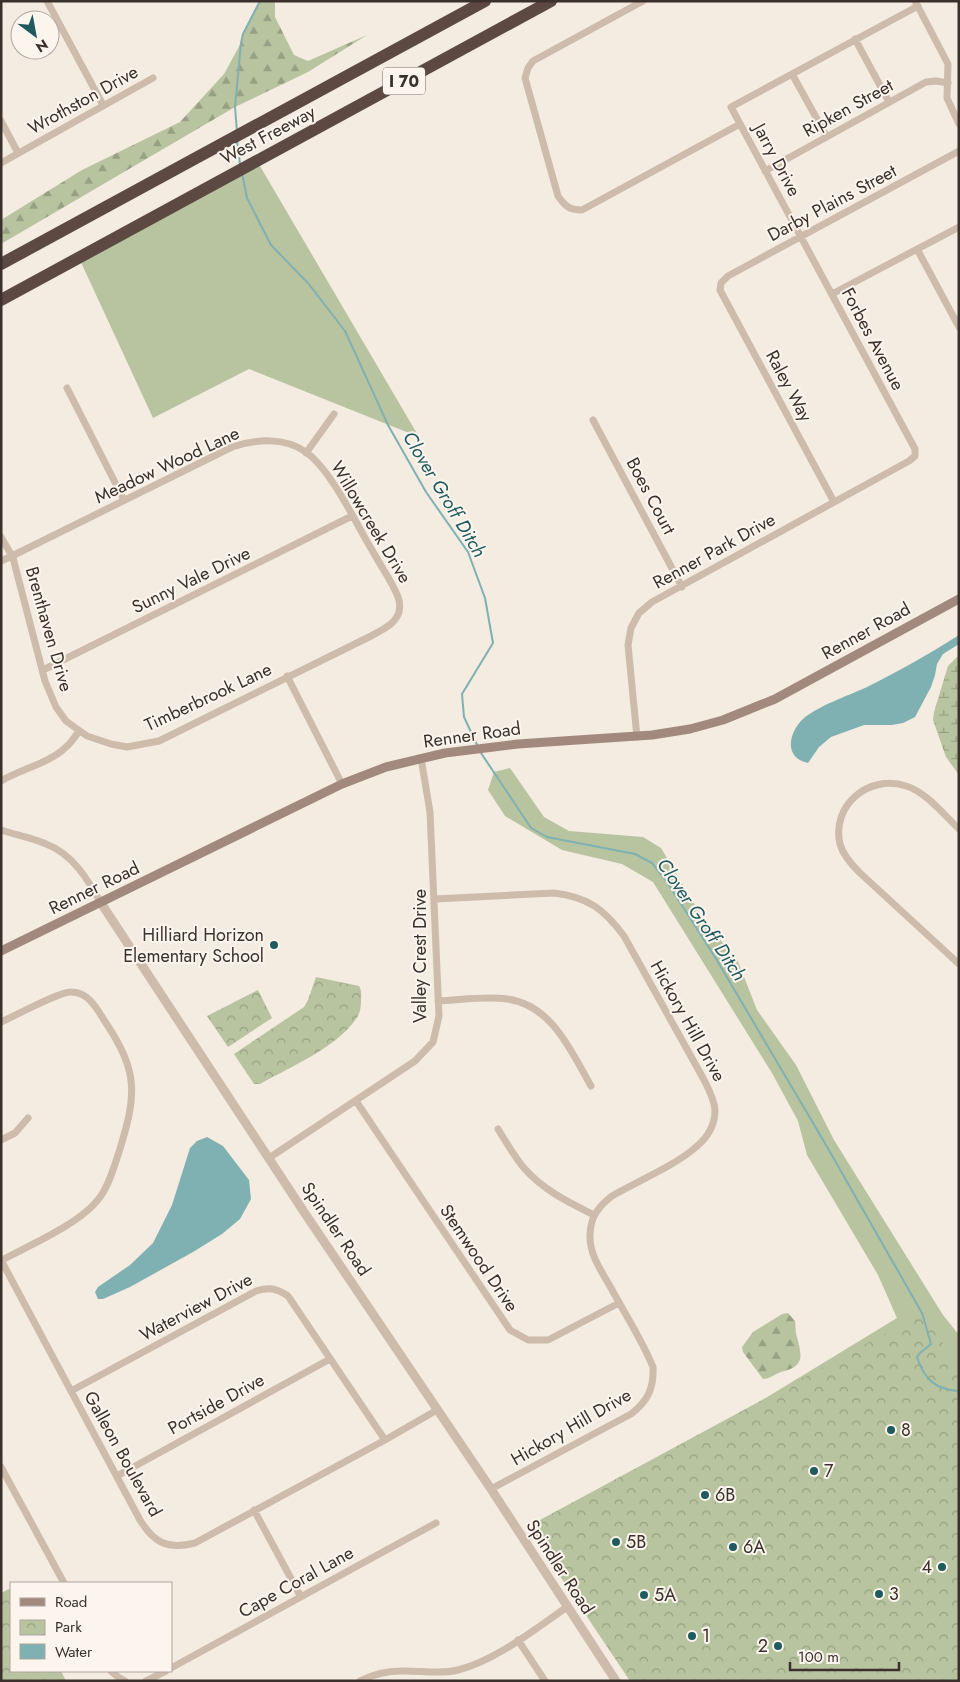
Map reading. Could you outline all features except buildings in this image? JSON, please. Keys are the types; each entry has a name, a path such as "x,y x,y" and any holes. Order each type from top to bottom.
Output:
{"highway":[{"name":"West Freeway","path":"1,264 485,1"},
{"name":"West Freeway","path":"1,300 551,1"}],"main road":[{"name":"Renner Road","path":"1,951 342,784 386,767 445,752 486,747 637,737 690,729 723,720 775,699 959,599"}],"street":[{"path":"47,1 103,105"},
{"path":"643,1 533,61 528,68 525,78 558,196 564,205 571,210 582,210 740,124"},
{"path":"827,137 792,74 916,4 948,64 947,98 959,124"},
{"path":"855,39 889,102"},
{"name":"Jarry Drive","path":"792,74 731,107 801,237"},
{"name":"Wrothston Drive","path":"1,163 153,78"},
{"name":"Ripken Street","path":"765,171 926,82 948,83"},
{"path":"1,121 18,153"},
{"name":"Darby Plains Street","path":"721,283 728,276 959,151"},
{"path":"832,294 959,227"},
{"name":"Forbes Avenue","path":"801,237 915,449 915,456"},
{"path":"917,249 959,327"},
{"name":"Raley Way","path":"721,283 720,290 834,502"},
{"path":"67,388 124,500"},
{"path":"306,452 334,414"},
{"name":"Boes Court","path":"592,420 682,587"},
{"name":"Meadow Wood Lane","path":"1,561 232,447 247,442 279,441 306,452"},
{"name":"Willowcreek Drive","path":"306,452 328,475 352,516 398,597 399,613"},
{"name":"Renner Park Drive","path":"637,737 628,645 631,628 639,613 646,607 909,462 915,456"},
{"name":"Sunny Vale Drive","path":"43,670 352,516"},
{"name":"Brenthaven Drive","path":"1,537 12,556 45,681 56,708 66,721 79,731"},
{"name":"Timberbrook Lane","path":"79,731 95,740 127,747 159,741 370,636 390,624 399,613"},
{"path":"287,676 342,784"},
{"path":"1,781 58,753 66,747 79,731"},
{"name":"Valley Crest Drive","path":"269,1158 415,1061 433,1042 439,1016 435,899 430,812 421,758"},
{"path":"959,829 915,789 891,783 877,784 865,788 855,796 841,814 838,832 840,846 848,860 959,964"},
{"name":"Spindler Road","path":"1,830 47,844 72,861 83,874 269,1158 491,1489 616,1681"},
{"name":"Hickory Hill Drive","path":"435,899 554,893 573,895 590,902 609,917 624,936 706,1084 712,1096 715,1110 713,1125 706,1137 696,1148 675,1162 612,1196 594,1215 590,1236 595,1259 653,1367 652,1389 646,1399 631,1414 491,1489"},
{"path":"1,1022 59,995 69,992 80,993 94,1004 118,1040 131,1078 132,1098 130,1118 113,1169 101,1196 93,1206 81,1218 1,1260"},
{"path":"438,1001 505,998 520,1001 531,1007 553,1024 591,1086"},
{"name":"Stemwood Drive","path":"356,1101 510,1330 528,1340 548,1340 619,1302"},
{"path":"1,1140 16,1133 28,1118"},
{"path":"498,1129 524,1167 548,1190 566,1202 594,1215"},
{"name":"Galleon Boulevard","path":"1,1260 146,1529 153,1537 172,1547 195,1543 437,1410"},
{"name":"Waterview Drive","path":"71,1391 256,1291 267,1288 278,1289 288,1296 385,1440"},
{"name":"Portside Drive","path":"116,1476 330,1359"},
{"path":"1,1467 63,1582"},
{"path":"254,1510 301,1597"},
{"name":"Cape Coral Lane","path":"172,1667 436,1523"},
{"path":"360,1681 382,1672 400,1670 439,1672 457,1670 487,1658 567,1607"},
{"path":"518,1640 545,1681"},
{"path":"112,1672 125,1681"},
{"path":"146,1681 164,1672"}],"green space":[{"path":"260,1 275,1 275,17 294,55 308,61 367,35 308,72 235,107 1,244 1,220 82,170 180,122 224,74 241,43 243,34"},
{"path":"257,161 419,437 249,369 153,418 79,258"},
{"path":"959,655 959,775 946,757 933,720 948,666"},
{"path":"510,768 544,817 569,831 643,837 661,848 707,925 737,959 757,1010 796,1065 834,1140 943,1315 959,1335 959,1403 756,1404 897,1318 878,1275 807,1155 798,1121 772,1073 653,882 622,864 562,850 505,816 488,790 494,772"},
{"path":"316,977 359,986 361,1003 357,1017 337,1039 325,1048 260,1084 254,1084 234,1054 304,1007"},
{"path":"258,990 272,1018 228,1047 207,1016"},
{"path":"925,1312 959,1372 959,1681 630,1681 527,1527"},
{"path":"788,1313 795,1321 800,1360 798,1364 789,1370 763,1379 743,1352 742,1347 753,1332 782,1314"},
{"path":"10,1588 10,1672 62,1672 66,1681 1,1681 1,1593"}],"water":[{"path":"959,635 959,644 943,654 937,664 931,687 915,717 903,723 892,725 864,725 831,737 819,747 808,763 795,756 791,744 794,731 798,724 809,714 889,676"},
{"path":"207,1137 223,1146 249,1180 251,1199 240,1219 222,1234 193,1252 130,1287 103,1299 98,1299 95,1292 98,1287 130,1265 153,1243 172,1205 190,1148 197,1141"}],"waterway":[{"name":"Clover Groff Ditch","path":"237,132 235,107 241,43 243,34 260,1"},
{"name":"Clover Groff Ditch","path":"237,141 240,164"},
{"name":"Clover Groff Ditch","path":"242,173 247,198 271,245 308,283 345,331 388,425 426,492 468,552 485,598 493,643 462,694 464,717 478,747"},
{"name":"Clover Groff Ditch","path":"481,753 531,828 547,837 635,854 652,863 667,882 715,957 922,1313 931,1344 917,1357 923,1371 937,1386 959,1391"}],"place":[{"name":"Hilliard Horizon Elementary School","path":"274,945"},
{"name":"8","path":"891,1430"},
{"name":"7","path":"814,1471"},
{"name":"6B","path":"705,1495"},
{"name":"5B","path":"616,1542"},
{"name":"6A","path":"733,1547"},
{"name":"4","path":"942,1567"},
{"name":"3","path":"879,1594"},
{"name":"5A","path":"644,1595"},
{"name":"1","path":"692,1636"},
{"name":"2","path":"778,1646"}]}
